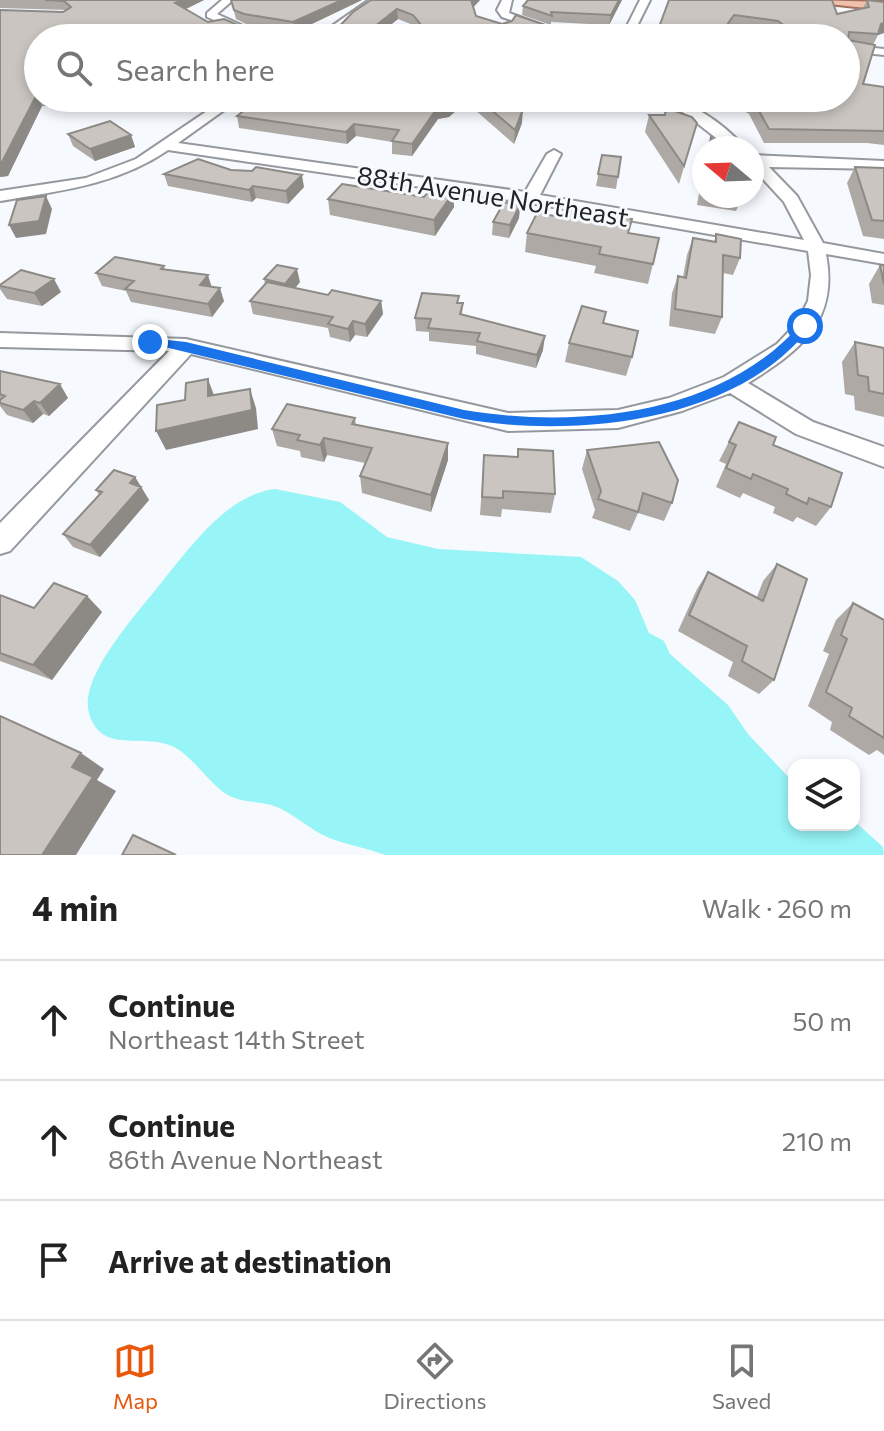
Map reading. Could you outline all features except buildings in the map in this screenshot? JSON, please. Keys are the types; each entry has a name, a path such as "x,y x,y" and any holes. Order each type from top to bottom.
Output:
{"main road":[{"path":"819,0 884,6"}],"street":[{"path":"228,0 210,12 235,24"},
{"path":"507,0 502,10 505,15 531,24"},
{"path":"633,24 645,0"},
{"path":"358,1 373,1"},
{"path":"340,24 373,1"},
{"path":"860,49 884,52"},
{"path":"0,196 89,182 141,162 216,112"},
{"path":"692,112 723,136"},
{"name":"88th Avenue Northeast","path":"167,146 530,198 884,259"},
{"path":"530,198 554,154"},
{"path":"764,160 884,165"},
{"path":"0,340 150,342 186,346 508,422 618,419 674,405 732,383 785,349 805,326 815,301 820,273 818,248 807,219 789,193 764,169"},
{"path":"0,542 186,346"},
{"path":"732,383 773,412 811,433 884,457"}],"water":[{"path":"275,489 340,502 387,537 438,549 581,557 618,581 635,600 649,633 664,641 670,654 728,705 748,734 788,777 788,831 860,831 860,826 883,847 884,855 385,855 328,837 274,806 232,797 172,746 103,734 89,713 88,698 100,665 136,614 209,527 224,513 257,493"}],"route":[{"path":"150,342 186,346 464,414 508,422 562,423 618,419 674,405 732,383 785,349 805,326"}]}
